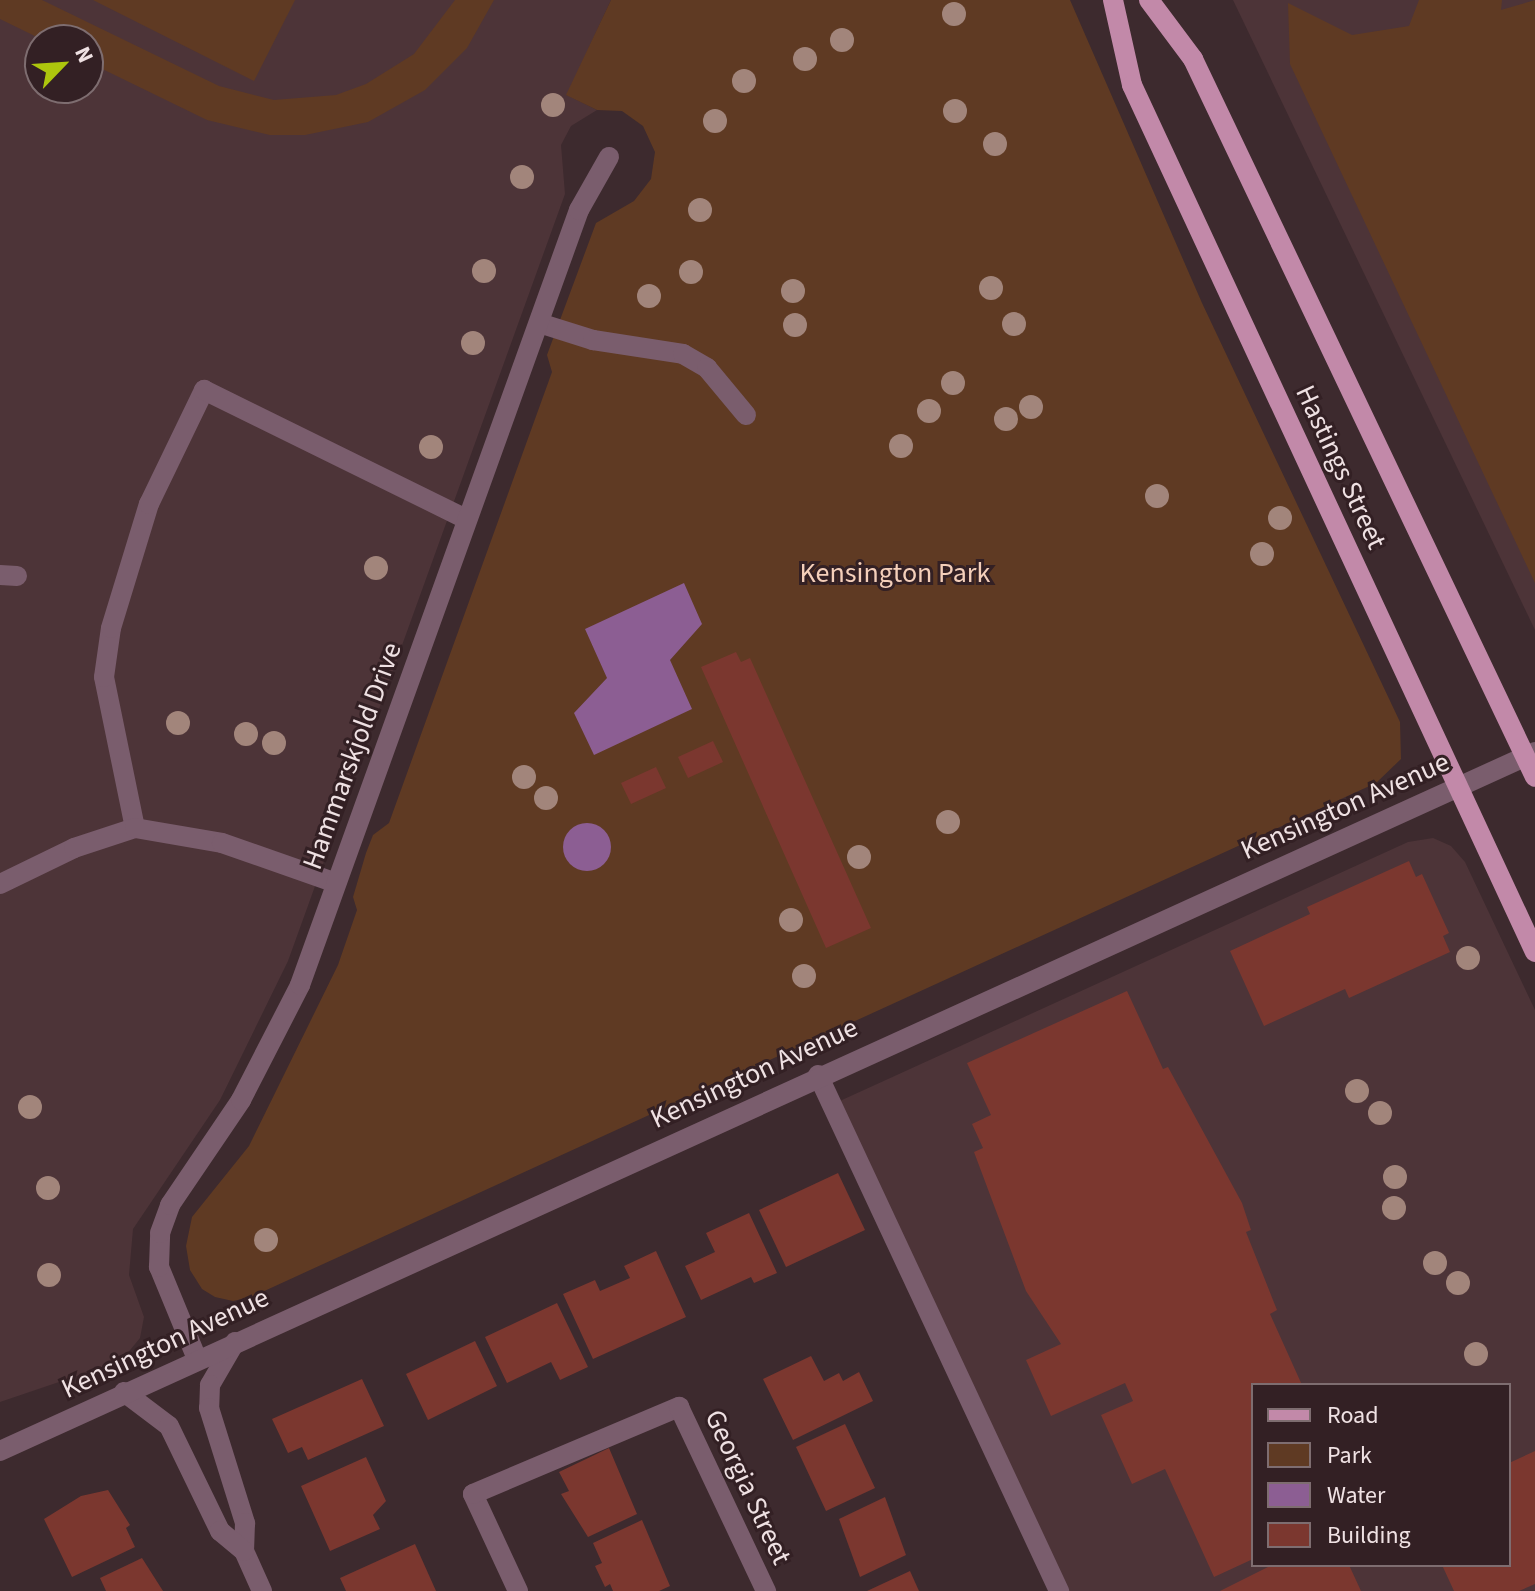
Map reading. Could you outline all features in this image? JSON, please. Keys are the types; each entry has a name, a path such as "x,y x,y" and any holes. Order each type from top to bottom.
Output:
{"main road":[{"name":"Hastings Street","path":"1113,0 1132,85 1535,952"},
{"name":"Hastings Street","path":"1149,0 1193,59 1530,754 1535,777"}],"street":[{"name":"Hammarskjold Drive","path":"197,1359 159,1267 160,1233 170,1205 241,1100 300,985 579,210 609,157"},
{"path":"539,323 593,340 683,354 707,368 746,415"},
{"path":"135,828 104,677 111,628 149,504 204,390 466,519"},
{"name":"Kensington Avenue","path":"0,1451 818,1075 1530,754"},
{"path":"0,884 74,848 135,828 222,843 336,883"},
{"path":"818,1075 1059,1591"},
{"path":"235,1342 210,1385 209,1408 245,1523 244,1551"},
{"path":"124,1392 169,1426 220,1531 244,1551 262,1591"},
{"name":"Georgia Street","path":"518,1591 473,1494 679,1407 766,1591"}],"shaded area":[{"path":"0,0 611,0 567,95 597,110 571,126 561,145 565,194 288,961 220,1100 133,1229 129,1275 144,1317 140,1338 121,1361 0,1402"},
{"path":"1233,0 1535,0 1535,630"},
{"path":"1433,838 1451,846 1465,862 1535,1010 1535,1591 1059,1591 831,1105 1408,842"}],"green space":[{"path":"0,0 42,0 91,24 24,24 24,31 0,19"},
{"path":"93,0 295,0 254,81"},
{"path":"455,0 494,0 467,48 425,90 368,122 305,135 270,135 207,120 104,70 104,30 219,86 274,100 336,95 366,84 414,54"},
{"name":"Kensington Park","path":"611,0 1070,0 1202,303 1400,722 1401,759 1376,783 251,1297 233,1301 215,1297 202,1289 190,1270 186,1246 192,1217 249,1146 338,965 357,910 353,897 366,853 373,835 389,823 552,372 547,355 596,223 634,201 651,179 655,152 643,126 622,111 597,110 566,95"},
{"path":"1419,0 1502,0 1501,10 1535,0 1535,583 1290,64 1288,3 1352,35 1409,26"}],"water":[{"path":"684,583 702,624 670,660 692,709 594,755 574,713 607,678 585,629"},
{"path":"587,823 604,830 611,847 604,864 587,871 570,864 563,847 570,830"}],"building":[{"path":"736,652 741,662 750,658 871,928 826,948 701,667"},
{"path":"713,741 723,762 688,778 678,757"},
{"path":"656,767 666,788 631,804 621,783"},
{"path":"1409,861 1416,877 1422,874 1449,933 1443,936 1450,952 1349,998 1345,989 1264,1026 1230,951 1310,914 1307,907"},
{"path":"1127,991 1163,1069 1168,1067 1242,1203 1251,1230 1246,1232 1277,1310 1270,1314 1301,1383 1251,1383 1251,1560 1214,1577 1165,1469 1132,1484 1101,1415 1133,1401 1125,1383 1051,1416 1026,1360 1061,1344 1026,1291 974,1152 983,1148 972,1124 991,1115 967,1063"},
{"path":"838,1173 865,1230 786,1267 759,1210"},
{"path":"749,1213 777,1273 754,1283 751,1277 701,1300 685,1266 715,1252 706,1233"},
{"path":"656,1251 686,1317 593,1359 563,1294 595,1280 600,1291 630,1278 624,1266"},
{"path":"557,1303 588,1367 560,1380 551,1362 507,1383 485,1337"},
{"path":"475,1341 497,1386 428,1420 406,1374"},
{"path":"811,1356 824,1381 839,1373 843,1381 859,1372 873,1401 793,1440 763,1379"},
{"path":"362,1379 384,1426 308,1460 302,1447 288,1453 272,1419"},
{"path":"845,1424 875,1488 826,1511 796,1447"},
{"path":"609,1448 637,1514 588,1537 561,1494 569,1491 559,1472"},
{"path":"1535,1451 1535,1584 1519,1591 1454,1591 1443,1567 1511,1567 1511,1462"},
{"path":"366,1457 386,1501 373,1515 380,1529 330,1551 301,1486"},
{"path":"108,1490 130,1525 126,1528 135,1547 72,1577 44,1519 81,1496"},
{"path":"885,1497 906,1555 860,1577 839,1519"},
{"path":"642,1520 670,1586 659,1591 613,1591 610,1584 605,1587 595,1566 602,1563 593,1543"},
{"path":"415,1544 436,1591 346,1591 340,1578"},
{"path":"142,1558 163,1591 106,1591 100,1578"},
{"path":"1268,1567 1350,1567 1361,1591 1220,1591"},
{"path":"910,1571 919,1591 867,1591"}]}
